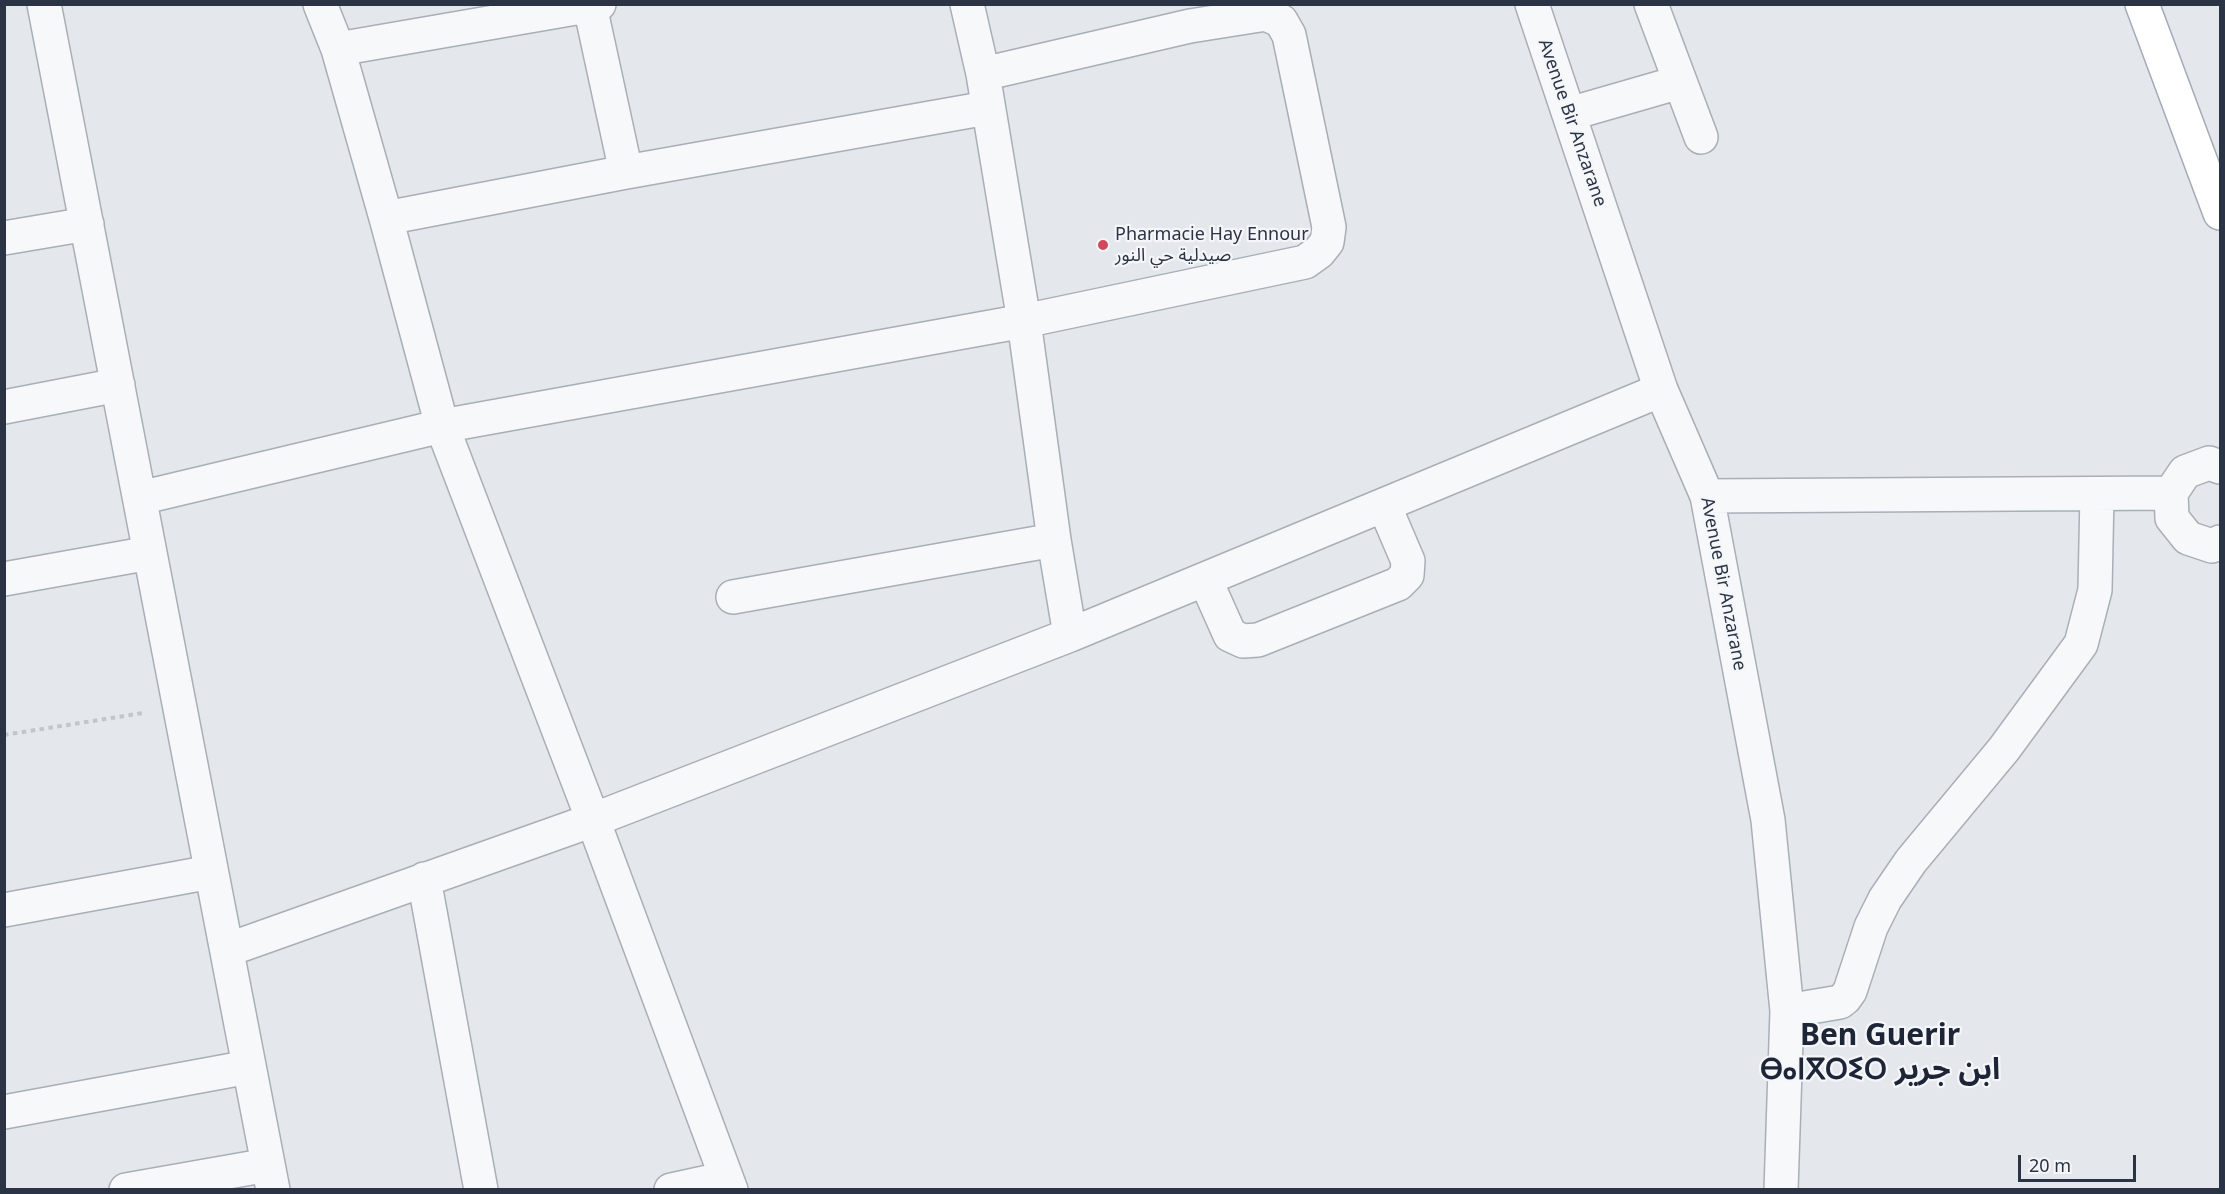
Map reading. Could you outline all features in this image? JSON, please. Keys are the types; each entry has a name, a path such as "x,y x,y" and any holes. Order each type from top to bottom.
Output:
{"main road":[{"path":"2142,4 2220,213"}],"street":[{"path":"44,4 270,1177 126,1190"},
{"path":"320,4 338,49 442,426 593,820 728,1184 671,1190"},
{"path":"967,4 983,74 1024,321 1054,540 1070,635"},
{"name":"Avenue Bir Anzarane","path":"1532,4 1661,390 1707,496 1768,820 1787,1011 1781,1190"},
{"path":"1651,4 1701,137"},
{"path":"338,49 594,5 626,172"},
{"path":"140,498 442,426 1024,321 1305,262 1319,252 1327,242 1329,227 1289,35 1281,21 1266,14 1187,16 983,74"},
{"path":"1569,114 1680,82"},
{"path":"386,218 626,172 987,108"},
{"path":"4,238 87,224"},
{"path":"4,407 118,385"},
{"path":"227,950 593,820 1070,635 1661,390"},
{"path":"2220,467 2209,463 2185,472 2171,493 2172,518 2188,538 2212,546 2220,542"},
{"path":"1707,496 2171,493"},
{"path":"1787,1011 1840,1002 1845,998 1850,991 1871,927 1885,899 1911,861 2004,749 2081,644 2094,590 2097,494"},
{"path":"1205,579 1230,635 1243,641 1258,640 1398,584 1407,575 1407,561 1384,505"},
{"path":"733,597 1054,540"},
{"path":"4,579 150,554"},
{"path":"4,910 211,872"},
{"path":"424,879 481,1190"},
{"path":"4,1112 249,1068"}],"path":[{"path":"4,735 180,707"}],"place":[{"name":"Pharmacie Hay Ennour صيدلية حي النور","path":"1103,245"}],"district":[{"name":"Ben Guerir ⴱⴰⵏⴳⵔⵉⵔ ابن جرير","path":"1880,1053"}]}
